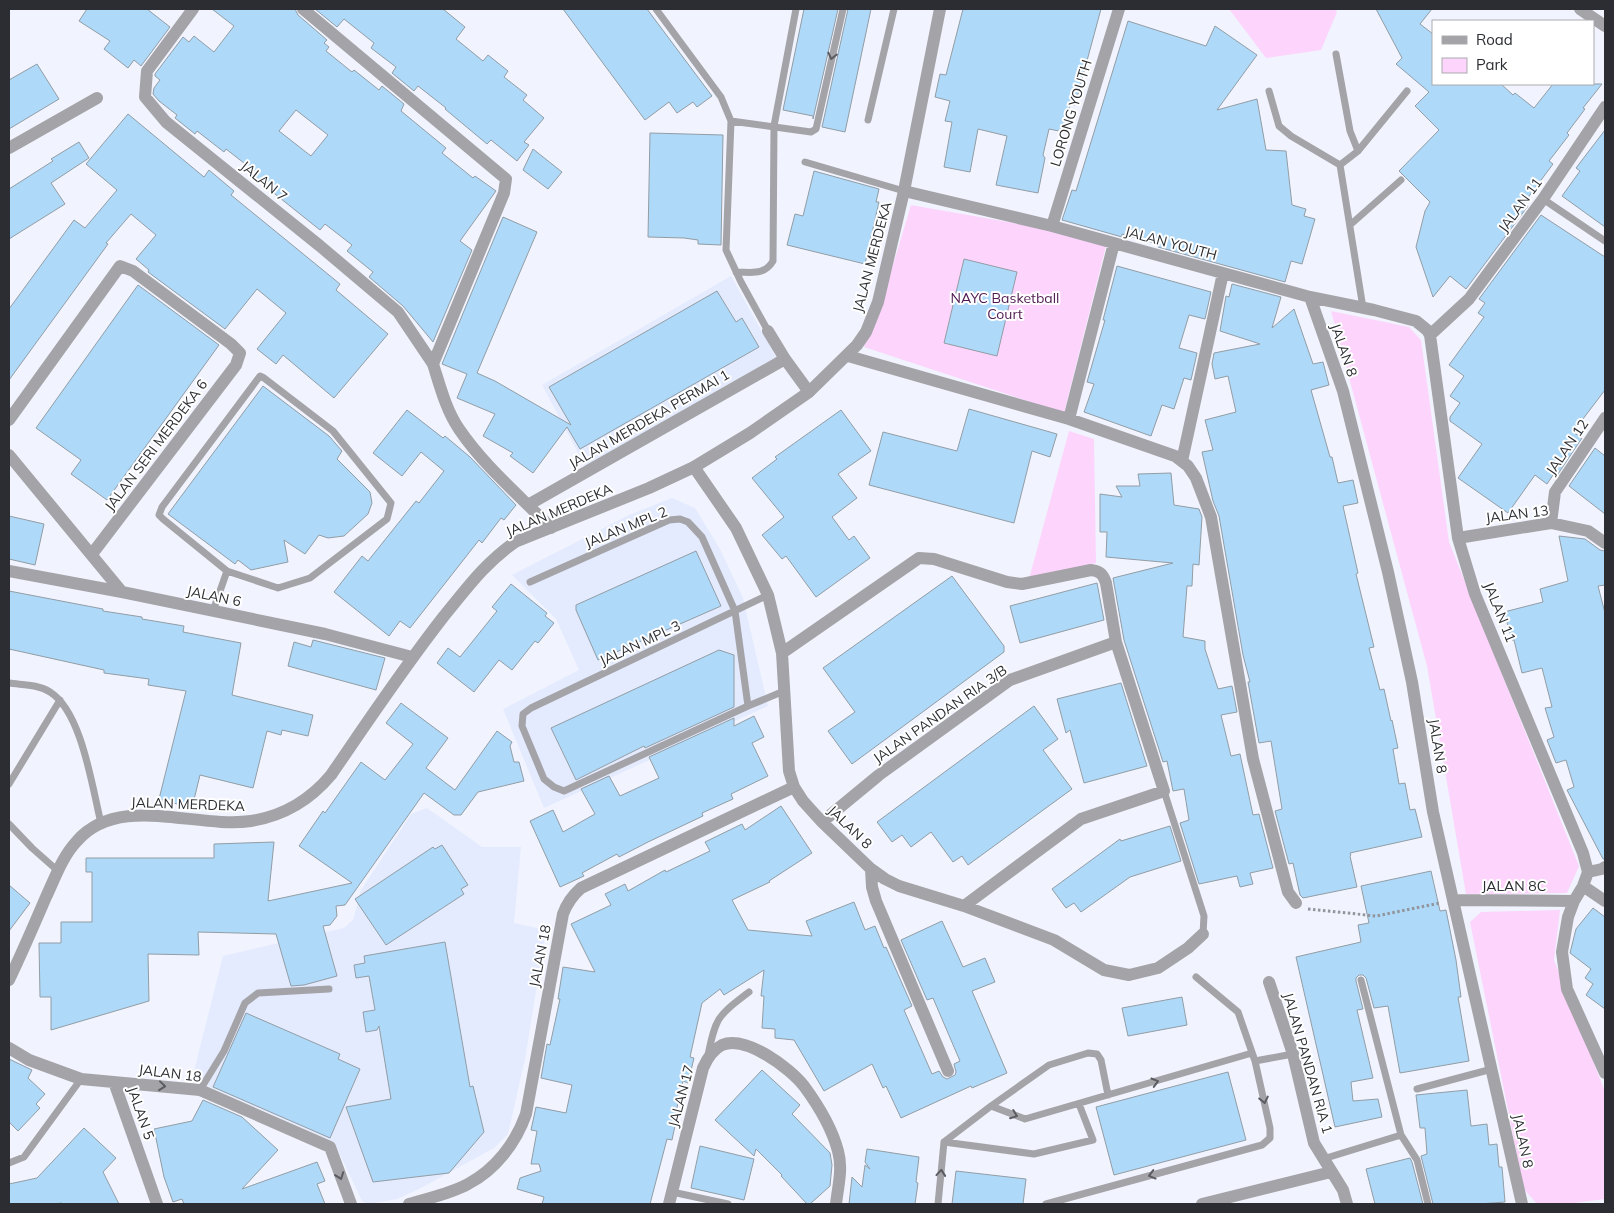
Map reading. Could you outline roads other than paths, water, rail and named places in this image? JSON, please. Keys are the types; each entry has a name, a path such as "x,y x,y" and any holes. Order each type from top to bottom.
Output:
{"street":[{"name":"JALAN 7","path":"193,9 147,71 145,97 166,122 320,246 398,312 434,364 442,392 458,427 482,459 551,528"},
{"path":"303,9 506,179 504,193 434,364"},
{"name":"JALAN MERDEKA","path":"9,980 68,852 88,830 117,817 133,815 211,821 249,821 274,816 290,809 319,789 331,775 412,657 484,567 498,554 516,542 650,488 694,467 750,433 809,392 848,356 866,332 878,302 904,191 940,9"},
{"name":"LORONG YOUTH","path":"1052,226 1119,9"},
{"path":"1580,9 1605,26"},
{"path":"9,148 97,98"},
{"name":"JALAN 11","path":"1588,872 1584,853 1475,594 1458,538 1428,332 1468,299 1543,199 1605,107"},
{"name":"JALAN YOUTH","path":"904,191 1052,226 1310,297 1416,321 1428,332"},
{"path":"1069,419 1114,243"},
{"name":"JALAN SERI MERDEKA 6","path":"9,420 120,266 133,271 231,344 240,353 236,365 92,554"},
{"path":"1182,461 1223,273"},
{"name":"JALAN 8","path":"1310,297 1343,392 1388,572 1412,682 1434,812 1522,1204"},
{"path":"768,331 785,359 809,392"},
{"path":"848,356 1069,419 1175,456 1188,466 1196,478 1211,517 1253,759 1288,892 1296,903"},
{"name":"JALAN MERDEKA PERMAI 1","path":"528,505 785,359"},
{"name":"JALAN 12","path":"1551,523 1555,492 1605,418"},
{"path":"9,455 122,592"},
{"name":"JALAN 8","path":"694,467 736,528 768,595 782,653 789,771 794,787 803,801 822,822 871,869 899,886 964,906 1054,940 1104,970 1130,975 1158,968 1188,948 1203,934"},
{"name":"JALAN 13","path":"1458,538 1551,523 1588,531 1605,543"},
{"path":"782,653 919,558 934,559 1007,582 1022,584 1091,570 1097,570 1102,574 1106,583 1116,642 1164,791 1081,819 964,906"},
{"name":"JALAN 6","path":"9,571 213,610 325,634 412,657"},
{"name":"JALAN PANDAN RIA 3/B","path":"822,822 879,774 1010,680 1116,642"},
{"name":"JALAN 18","path":"409,1204 456,1190 469,1184 501,1157 514,1141 521,1128 563,914 566,904 573,895 581,888 794,787"},
{"path":"1605,867 1588,872 1568,917 1562,952 1567,989 1605,1073"},
{"path":"871,869 872,887 876,901 948,1071"},
{"path":"1583,886 1605,901"},
{"name":"JALAN 8C","path":"1454,900 1574,901"},
{"name":"JALAN PANDAN RIA 1","path":"1269,982 1293,1054 1314,1142 1343,1190 1346,1204"},
{"name":"JALAN 17","path":"670,1198 700,1079 707,1059 713,1051 722,1045 733,1043 742,1044 772,1058 789,1070 816,1103 829,1128 838,1152 841,1169 836,1204"},
{"name":"JALAN 5","path":"9,1048 29,1060 81,1079 114,1082 157,1204"},
{"name":"JALAN 18","path":"114,1082 200,1090 330,1147 351,1204"},
{"path":"1202,1204 1331,1172"}],"lane":[{"path":"656,9 721,97 731,120 726,250 768,331"},
{"path":"736,272 762,272 769,268 773,261 774,126 796,9"},
{"path":"731,120 811,132 816,129 843,9"},
{"path":"868,120 894,9"},
{"path":"1336,54 1350,131 1358,151"},
{"path":"1269,91 1279,126 1290,136 1340,165"},
{"path":"1340,165 1358,151 1407,91"},
{"path":"805,162 904,191"},
{"path":"1340,165 1364,308"},
{"path":"1350,225 1401,180"},
{"path":"1543,199 1605,241"},
{"path":"260,376 333,430 391,503 387,519 310,578 278,588 227,571 159,515 162,507 260,376"},
{"name":"JALAN MPL 2","path":"530,582 669,520 680,519 688,522 702,537 735,611 748,706"},
{"path":"213,610 227,571"},
{"name":"JALAN MPL 3","path":"748,706 564,791 554,787 544,779 522,726 523,714 531,708 768,595"},
{"path":"9,683 38,686 50,691 60,700 73,719 81,742 101,823"},
{"path":"748,706 784,691"},
{"path":"9,784 60,700"},
{"path":"1164,791 1204,916 1203,934"},
{"path":"9,824 58,871"},
{"path":"1046,1204 1262,1145 1270,1138 1270,1128 1255,1061 1238,1012 1196,977"},
{"path":"1361,980 1401,1134 1417,1160 1428,1204"},
{"path":"200,1090 224,1051 245,1003 258,993 329,989"},
{"path":"707,1059 717,1020 723,1012 750,992"},
{"path":"991,1106 1025,1119 1252,1053"},
{"path":"938,1204 944,1142 1049,1064 1088,1054 1097,1054 1101,1060 1108,1096"},
{"path":"1255,1061 1293,1054"},
{"path":"1417,1089 1492,1069"},
{"path":"9,1163 24,1157 81,1079"},
{"path":"944,1142 1034,1154 1093,1140 1078,1104"},
{"path":"1323,1159 1401,1134"},
{"path":"670,1198 728,1204"}],"park label":[{"name":"NAYC Basketball Court","path":"1005,306"}]}
